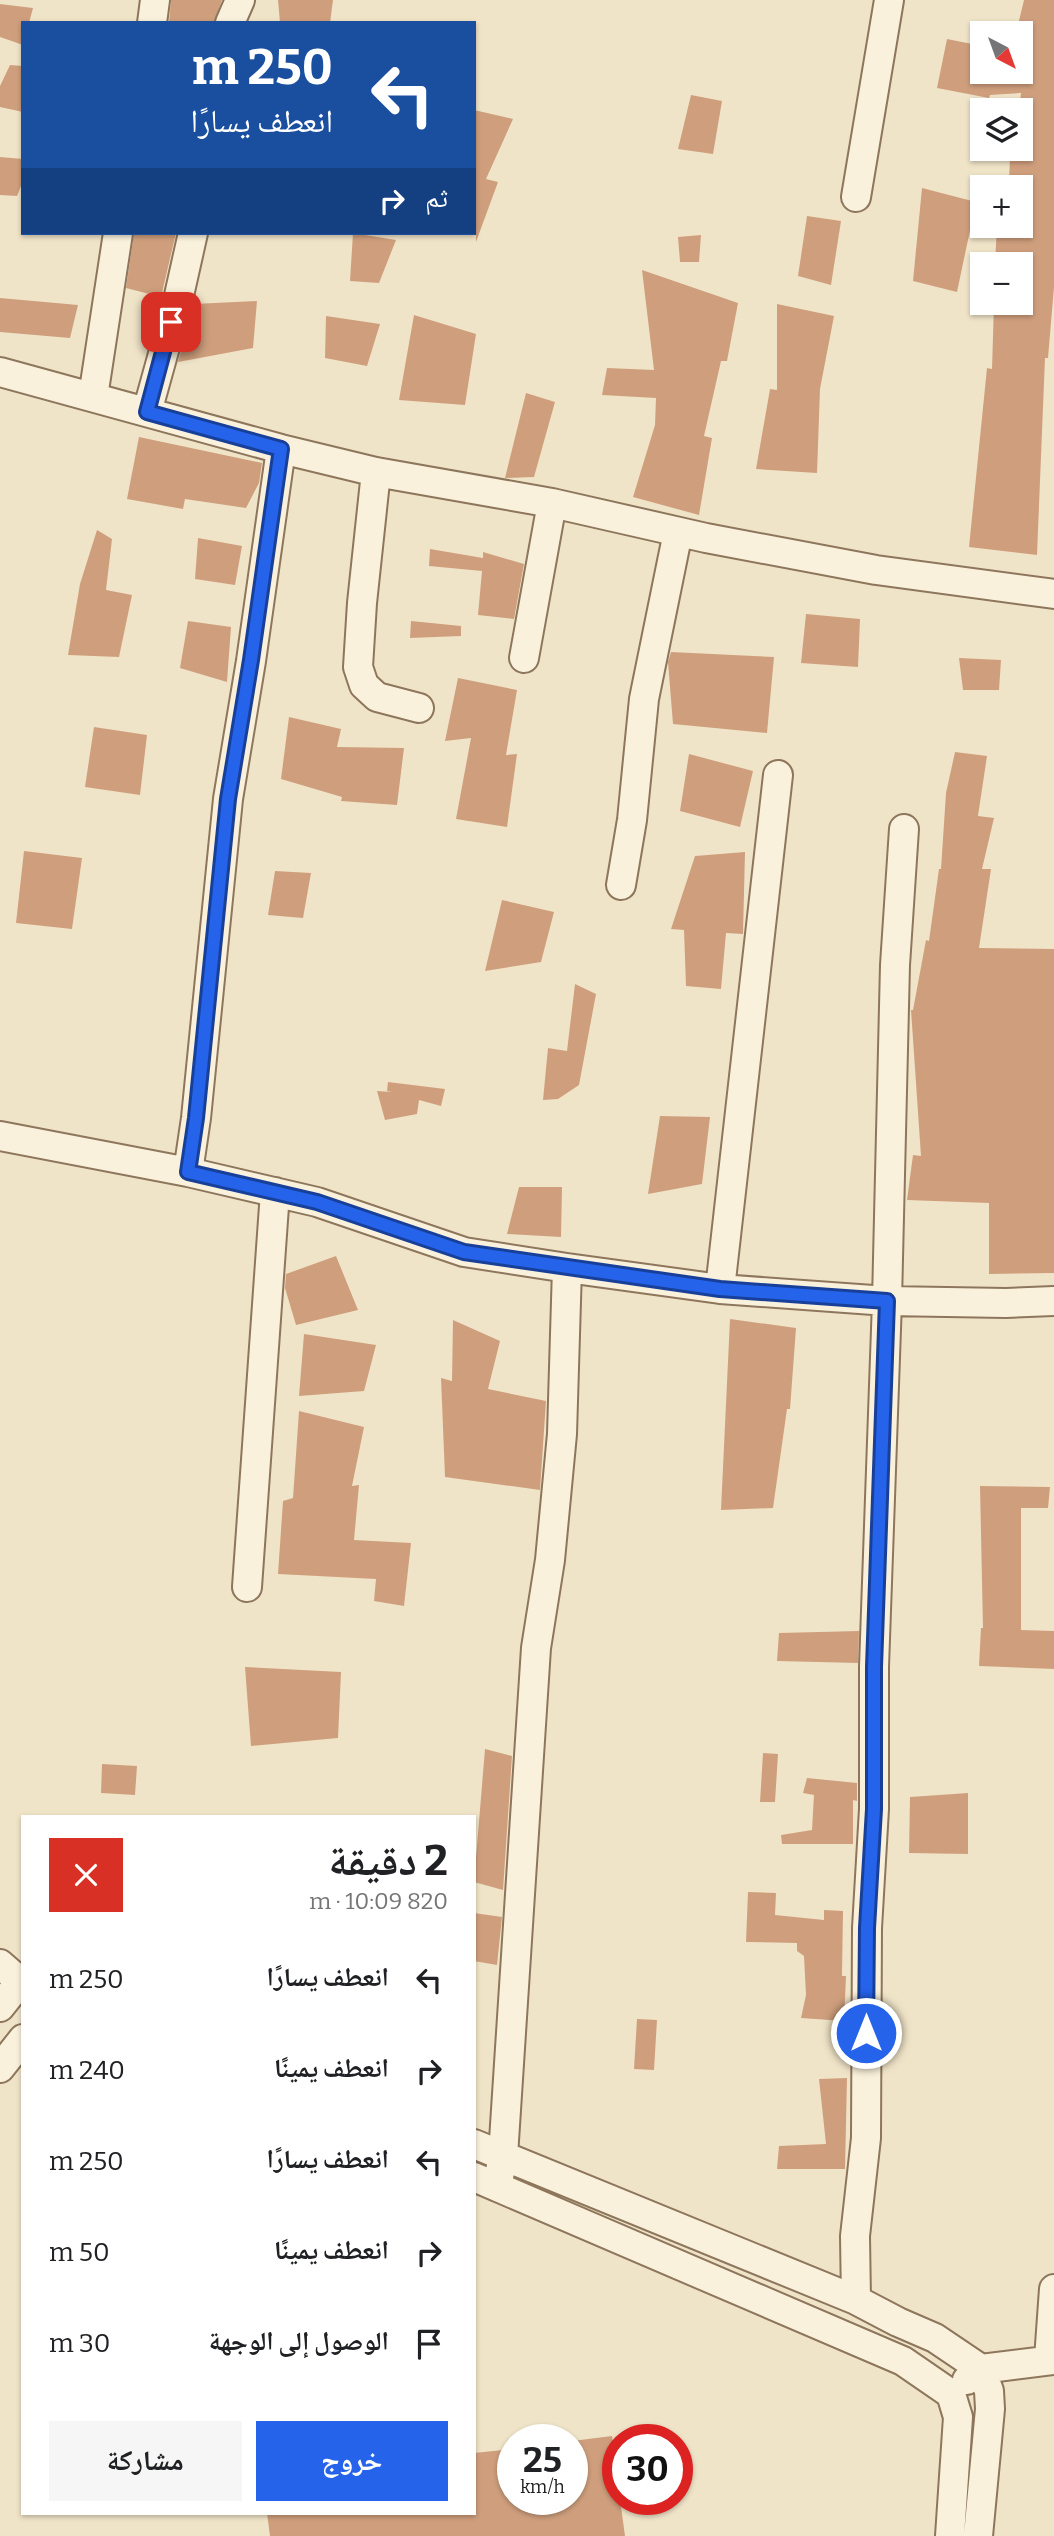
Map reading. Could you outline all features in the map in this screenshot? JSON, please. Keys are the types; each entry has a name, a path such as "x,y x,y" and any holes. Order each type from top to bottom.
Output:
{"street":[{"path":"152,21 155,0"},
{"path":"231,21 240,0"},
{"path":"856,197 889,0"},
{"path":"93,397 118,235"},
{"path":"147,412 178,300 193,235"},
{"path":"0,372 281,449 376,472 552,503 678,532 876,570 1054,594"},
{"path":"188,1172 196,1118 228,799 281,449"},
{"path":"376,472 358,667 364,685 377,698 419,708"},
{"path":"524,658 552,503"},
{"path":"621,885 632,820 645,699 678,532"},
{"path":"720,1289 778,775"},
{"path":"856,2300 855,2236 866,2138 867,1928 874,1809 874,1667 895,965 904,829"},
{"path":"0,1136 188,1172 275,1192 317,1202 464,1252 566,1268 720,1289 887,1301 1054,1301"},
{"path":"247,1587 275,1192"},
{"path":"566,1268 562,1434 550,1560 536,1648 503,2156 486,2182 903,2361 951,2394 958,2417 950,2536"},
{"path":"0,1957 18,1974 0,2007"},
{"path":"0,2068 21,2042"},
{"path":"476,2145 856,2300 935,2338 981,2369 989,2391 990,2409 978,2536"},
{"path":"951,2394 981,2369 1051,2359 1054,2289"}],"building":[{"path":"171,0 222,0 215,21 169,21"},
{"path":"278,0 333,0 330,21 280,21"},
{"path":"1024,0 1054,0 1054,287 1048,358 1045,358 1037,555 969,547 987,368 992,369 994,315 1033,315 1033,252 996,252 996,238 1033,238 1033,175 1009,175 1010,161 1033,161 1033,98 1020,98 1021,93 990,95 989,98 937,88 947,39 970,44 970,84 1033,84 1033,21 1019,21"},
{"path":"0,4 33,8 30,21 21,21 21,44 0,37"},
{"path":"10,65 21,66 21,112 0,107 0,86"},
{"path":"691,95 722,101 713,154 678,149"},
{"path":"476,110 513,119 486,179 498,182 476,242"},
{"path":"0,157 21,159 21,186 17,196 0,195"},
{"path":"922,188 970,200 970,230 957,292 913,281"},
{"path":"807,216 841,221 831,285 798,276"},
{"path":"134,235 176,235 161,297 126,288"},
{"path":"353,235 396,240 379,283 350,281"},
{"path":"701,235 699,262 680,262 678,237"},
{"path":"642,270 738,303 727,361 721,361 704,436 712,438 699,515 633,497 655,425 656,398 602,395 607,368 654,370"},
{"path":"0,298 78,305 70,338 0,332"},
{"path":"257,301 253,348 178,362 194,304"},
{"path":"777,304 834,316 820,389 817,473 756,469 770,389 777,390"},
{"path":"414,315 476,334 465,405 399,400"},
{"path":"326,316 380,324 367,366 325,358"},
{"path":"526,393 555,402 534,477 505,478"},
{"path":"139,437 262,463 259,483 246,508 185,499 183,509 127,499"},
{"path":"97,530 112,539 106,590 132,595 119,657 68,655 80,584"},
{"path":"198,538 242,546 235,585 195,579"},
{"path":"430,549 483,558 483,552 524,564 514,619 478,615 482,571 429,566"},
{"path":"806,614 860,619 858,667 801,663"},
{"path":"188,621 231,627 227,682 180,668"},
{"path":"411,621 461,626 461,636 410,638"},
{"path":"671,652 774,657 767,733 673,724 668,662"},
{"path":"959,658 1001,660 999,690 963,690"},
{"path":"458,678 517,690 506,755 517,754 507,827 456,819 471,738 445,741"},
{"path":"289,717 341,729 337,747 404,748 397,805 341,801 342,797 281,779"},
{"path":"94,727 147,735 140,795 85,787"},
{"path":"955,752 987,756 978,816 994,818 982,869 991,869 979,948 1054,949 1054,1273 989,1274 989,1203 907,1200 913,1155 921,1156 911,1010 926,940 929,941 941,869 946,793"},
{"path":"689,754 753,771 740,827 680,811"},
{"path":"24,851 82,858 72,929 16,923"},
{"path":"745,852 743,934 726,933 721,989 686,986 684,930 671,929 695,856"},
{"path":"275,871 311,873 303,918 268,915"},
{"path":"502,900 554,912 541,962 485,971"},
{"path":"575,984 596,994 579,1085 558,1099 543,1100 548,1048 567,1051"},
{"path":"388,1082 445,1089 441,1106 419,1100 417,1114 385,1120 377,1091 392,1092 387,1091"},
{"path":"660,1116 710,1117 702,1184 648,1194"},
{"path":"519,1187 562,1187 561,1237 507,1234"},
{"path":"336,1256 358,1310 296,1325 285,1288 286,1274"},
{"path":"730,1319 796,1328 790,1409 787,1409 773,1508 721,1510"},
{"path":"453,1320 500,1341 488,1389 546,1401 540,1490 445,1477 441,1378 452,1381"},
{"path":"304,1334 376,1345 364,1391 299,1396"},
{"path":"299,1411 364,1427 352,1486 359,1485 354,1540 411,1543 404,1606 374,1601 376,1579 278,1574 283,1501 293,1498"},
{"path":"980,1486 1050,1487 1048,1508 1021,1508 1021,1630 1054,1631 1054,1669 979,1666 983,1628"},
{"path":"859,1631 858,1663 777,1661 779,1633"},
{"path":"245,1667 341,1672 338,1738 251,1746"},
{"path":"485,1749 512,1756 503,1890 476,1883"},
{"path":"763,1753 778,1754 775,1802 760,1802"},
{"path":"102,1764 137,1766 135,1795 101,1793"},
{"path":"807,1778 857,1783 857,1801 853,1800 853,1844 782,1844 781,1835 812,1830 814,1795 803,1793"},
{"path":"968,1793 968,1854 909,1853 910,1797"},
{"path":"748,1892 776,1893 775,1915 824,1920 824,1910 843,1911 842,1976 846,1976 844,2021 801,2018 806,1995 804,1956 797,1951 797,1943 746,1942"},
{"path":"476,1913 502,1917 497,1965 476,1961"},
{"path":"637,2019 657,2020 654,2070 634,2069"},
{"path":"847,2078 845,2169 777,2169 779,2146 826,2144 819,2079"},
{"path":"602,2437 602,2515 622,2515 625,2536 270,2536 267,2515 476,2515 476,2453 497,2451 497,2515 588,2515 588,2439"}],"route":[{"path":"171,322 147,412 281,449 228,799 196,1118 188,1172 317,1202 464,1252 720,1289 887,1301 874,1667 874,1809 867,1928 866,2033"}]}
